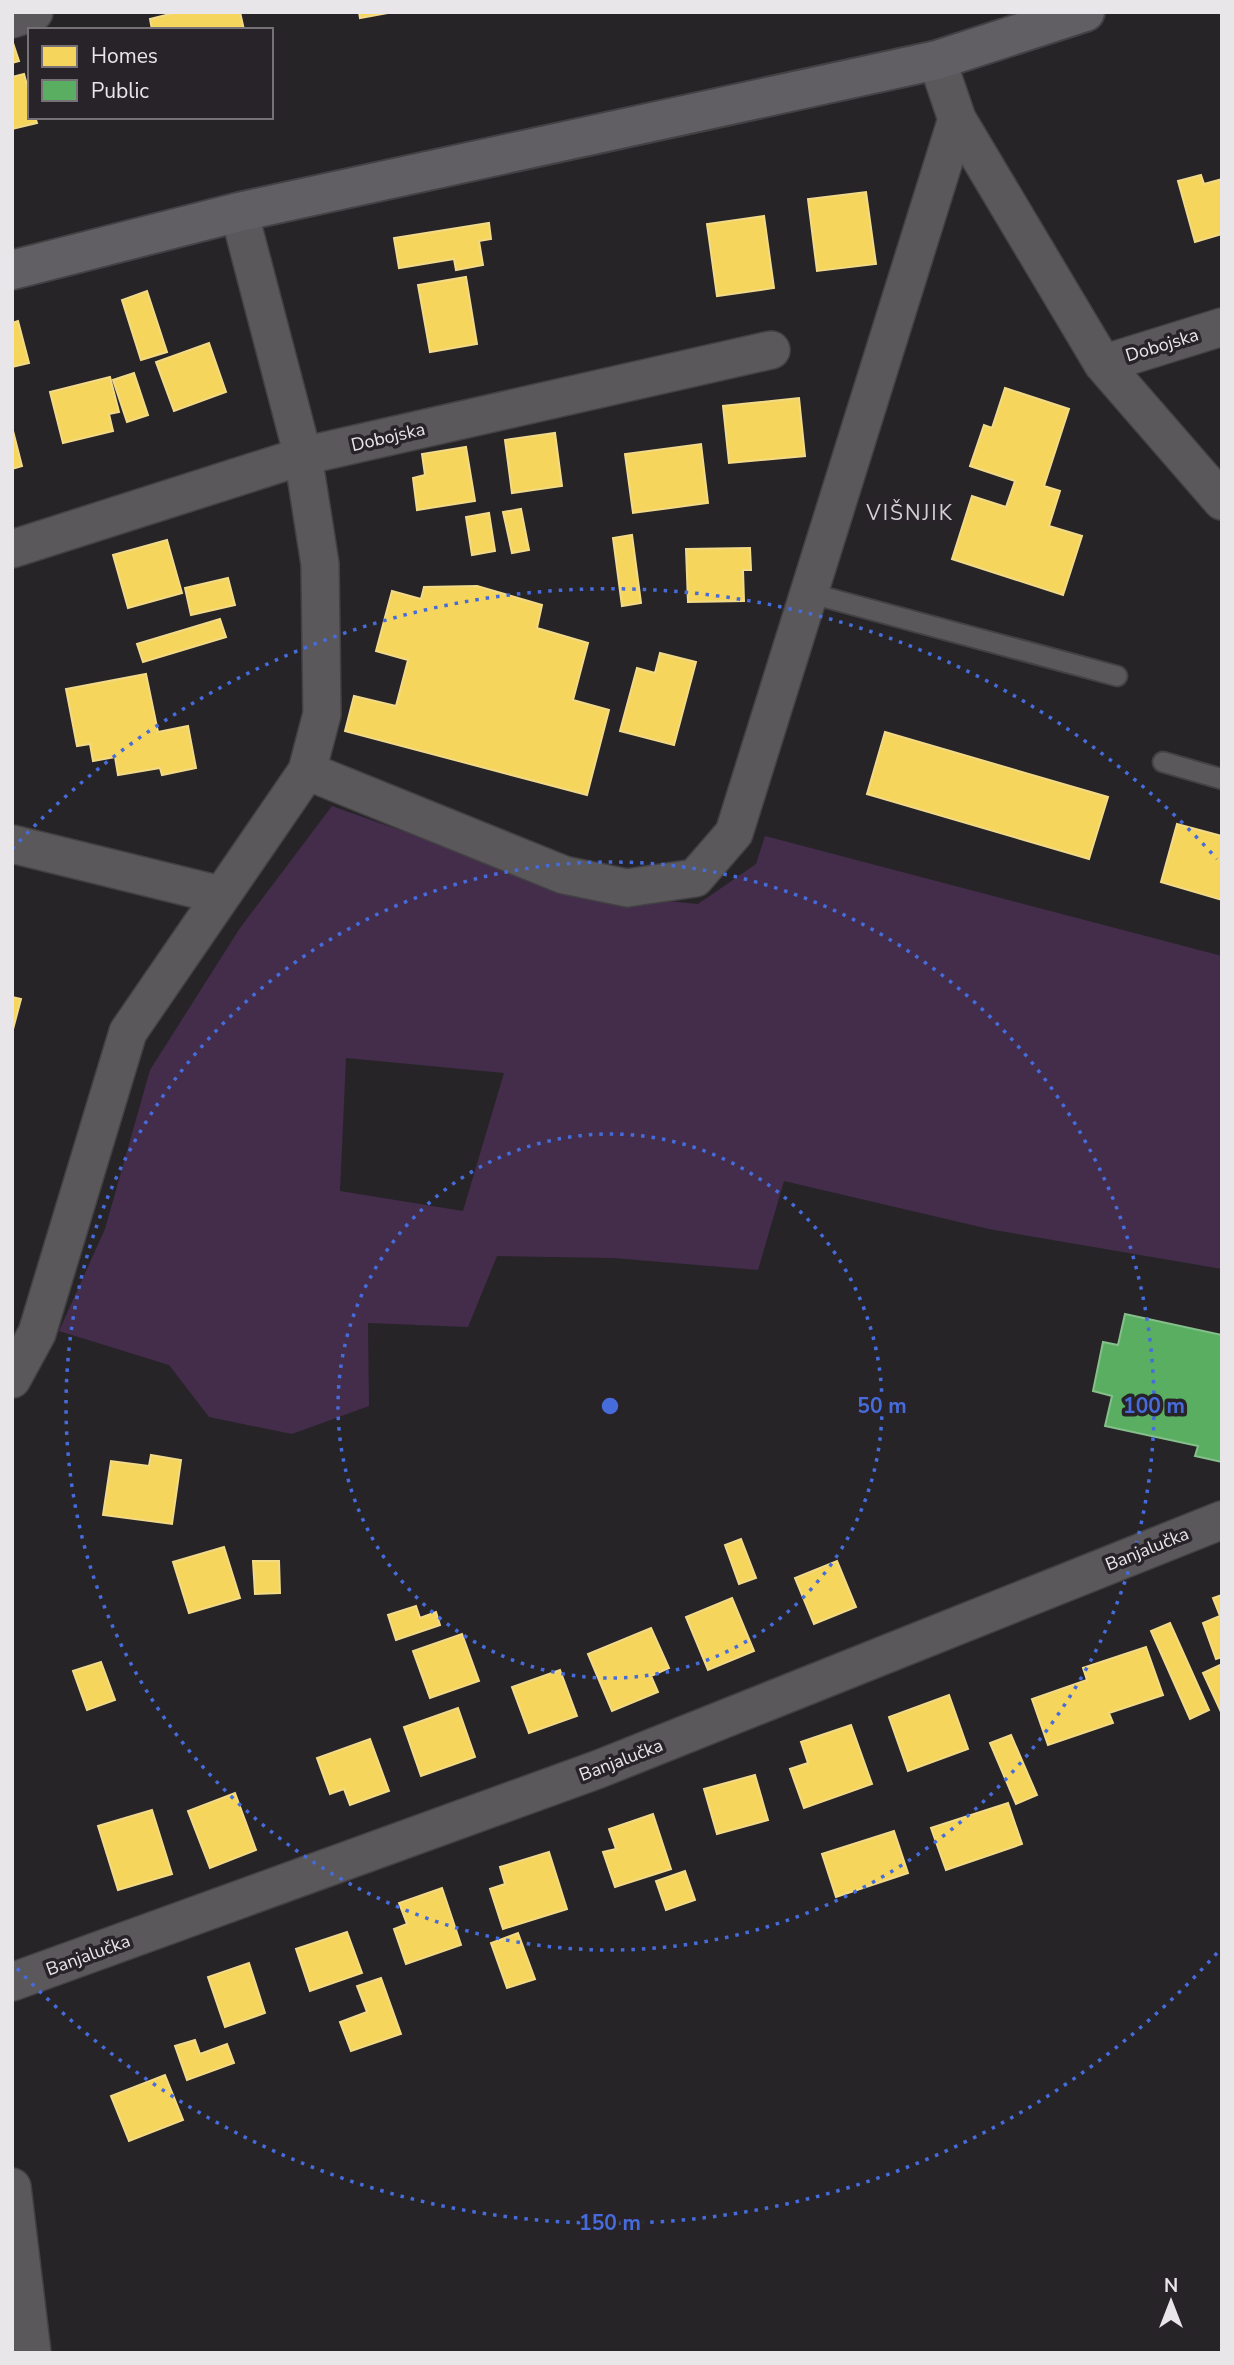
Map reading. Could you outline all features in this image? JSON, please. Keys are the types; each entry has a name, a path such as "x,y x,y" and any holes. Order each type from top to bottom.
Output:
{"main road":[{"path":"12,270 239,212 937,60 1085,12"}],"street":[{"path":"12,19 34,12"},
{"path":"937,60 957,119 1103,364 1222,501"},
{"path":"307,771 564,875 627,888 695,878 734,833 957,119"},
{"path":"12,1379 37,1333 128,1032 307,771 322,714 320,564 303,456 239,212"},
{"name":"Dobojska","path":"1103,364 1222,327"},
{"name":"Dobojska","path":"12,549 303,456 771,350"},
{"path":"12,844 220,895"},
{"name":"Banjalučka","path":"12,1982 599,1769 1222,1520"},
{"path":"12,2187 32,2353"}],"lane":[{"path":"809,593 1117,676"},
{"path":"1163,762 1222,779"}],"shaded area":[{"path":"332,806 570,891 698,904 756,864 765,836 1222,956 1222,1269 989,1229 784,1181 758,1270 613,1258 497,1256 468,1327 368,1323 369,1406 292,1434 209,1417 169,1365 59,1331 105,1229 150,1070 240,928","holes":["346,1058 504,1073 463,1211 340,1191"]}],"building: Homes":[{"path":"178,12 240,12 244,28 152,28 150,19"},
{"path":"359,12 393,12 360,18"},
{"path":"12,40 19,61 12,63"},
{"path":"24,74 28,89 28,119 36,119 37,123 12,129 12,77"},
{"path":"1201,175 1204,184 1222,179 1222,234 1195,242 1178,181"},
{"path":"866,192 876,264 817,271 808,199"},
{"path":"764,216 774,288 717,296 707,224"},
{"path":"489,223 491,239 479,241 483,265 456,270 454,259 399,268 394,238"},
{"path":"466,277 477,344 430,352 418,285"},
{"path":"147,291 167,352 141,360 122,300"},
{"path":"18,321 29,363 12,367 12,323"},
{"path":"209,343 226,392 174,411 156,362"},
{"path":"134,373 148,415 127,422 113,380"},
{"path":"110,377 119,412 109,414 113,431 63,443 50,392"},
{"path":"1005,388 1069,409 1044,486 1060,491 1049,526 1082,536 1063,595 952,559 972,496 1006,507 1015,481 970,466 984,425 992,428"},
{"path":"799,398 805,456 729,463 723,406"},
{"path":"12,427 22,466 12,469"},
{"path":"555,433 562,486 512,493 505,440"},
{"path":"701,444 708,503 633,513 625,454"},
{"path":"466,447 475,501 417,510 413,478 425,475 422,454"},
{"path":"521,509 529,550 512,553 503,512"},
{"path":"489,513 495,551 472,555 466,517"},
{"path":"632,535 641,603 622,606 613,538"},
{"path":"167,540 182,593 128,608 113,555"},
{"path":"750,548 751,570 743,570 744,601 688,602 686,549"},
{"path":"228,578 235,605 191,615 185,588"},
{"path":"477,586 542,605 537,628 588,643 573,700 609,710 587,795 345,731 354,696 396,706 408,660 376,651 392,591 421,599 424,587"},
{"path":"220,619 226,637 143,662 137,644"},
{"path":"660,653 696,662 674,745 620,731 637,668 655,673"},
{"path":"146,674 158,732 188,726 196,768 162,775 160,768 118,775 115,757 93,761 90,744 77,746 66,689"},
{"path":"885,732 1108,797 1089,859 867,794"},
{"path":"1177,824 1222,836 1222,900 1161,882"},
{"path":"12,997 21,999 12,1033"},
{"path":"151,1455 181,1460 172,1524 103,1515 111,1461 149,1466"},
{"path":"741,1539 756,1578 739,1584 725,1545"},
{"path":"224,1547 240,1598 189,1613 173,1562"},
{"path":"253,1561 279,1561 280,1593 255,1594"},
{"path":"837,1561 856,1607 814,1624 795,1578"},
{"path":"1222,1595 1222,1657 1216,1659 1203,1623 1220,1616 1213,1598"},
{"path":"732,1598 754,1651 708,1670 686,1617"},
{"path":"416,1606 420,1618 436,1612 440,1625 396,1640 388,1615"},
{"path":"1170,1623 1209,1710 1190,1719 1151,1631"},
{"path":"651,1628 669,1668 651,1676 658,1692 612,1711 588,1654"},
{"path":"462,1634 479,1681 430,1698 413,1651"},
{"path":"1146,1647 1163,1695 1109,1713 1113,1723 1048,1745 1032,1699 1087,1680 1083,1668"},
{"path":"101,1662 115,1700 87,1710 73,1671"},
{"path":"1222,1664 1222,1714 1203,1673"},
{"path":"560,1670 577,1716 529,1733 512,1687"},
{"path":"949,1695 968,1749 908,1771 889,1717"},
{"path":"458,1708 475,1757 421,1776 404,1727"},
{"path":"851,1725 872,1784 804,1808 790,1769 808,1763 801,1742"},
{"path":"1011,1735 1037,1795 1016,1804 990,1743"},
{"path":"370,1739 389,1791 350,1805 344,1789 330,1794 317,1758"},
{"path":"755,1775 768,1820 717,1834 704,1789"},
{"path":"235,1793 256,1850 210,1868 188,1811"},
{"path":"1008,1803 1022,1844 946,1870 931,1828"},
{"path":"152,1810 172,1874 118,1890 98,1826"},
{"path":"653,1814 671,1869 615,1887 603,1852 616,1849 609,1829"},
{"path":"894,1831 908,1873 836,1897 822,1854"},
{"path":"549,1852 567,1909 503,1929 490,1889 505,1884 500,1867"},
{"path":"685,1871 695,1900 666,1910 656,1881"},
{"path":"442,1888 461,1945 406,1964 394,1929 407,1924 399,1903"},
{"path":"347,1932 362,1973 310,1991 296,1949"},
{"path":"518,1933 535,1979 507,1988 491,1943"},
{"path":"249,1963 265,2013 225,2027 208,1977"},
{"path":"381,1978 401,2034 351,2051 340,2022 367,2012 357,1986"},
{"path":"195,2040 200,2054 227,2044 234,2063 187,2080 175,2046"},
{"path":"165,2075 183,2120 129,2141 111,2096"}],"building: Public":[{"path":"1125,1314 1222,1335 1222,1462 1195,1456 1198,1446 1105,1426 1112,1396 1093,1391 1103,1342 1118,1345"}],"district":[{"name":"VIŠNJIK","path":"910,513"}]}
